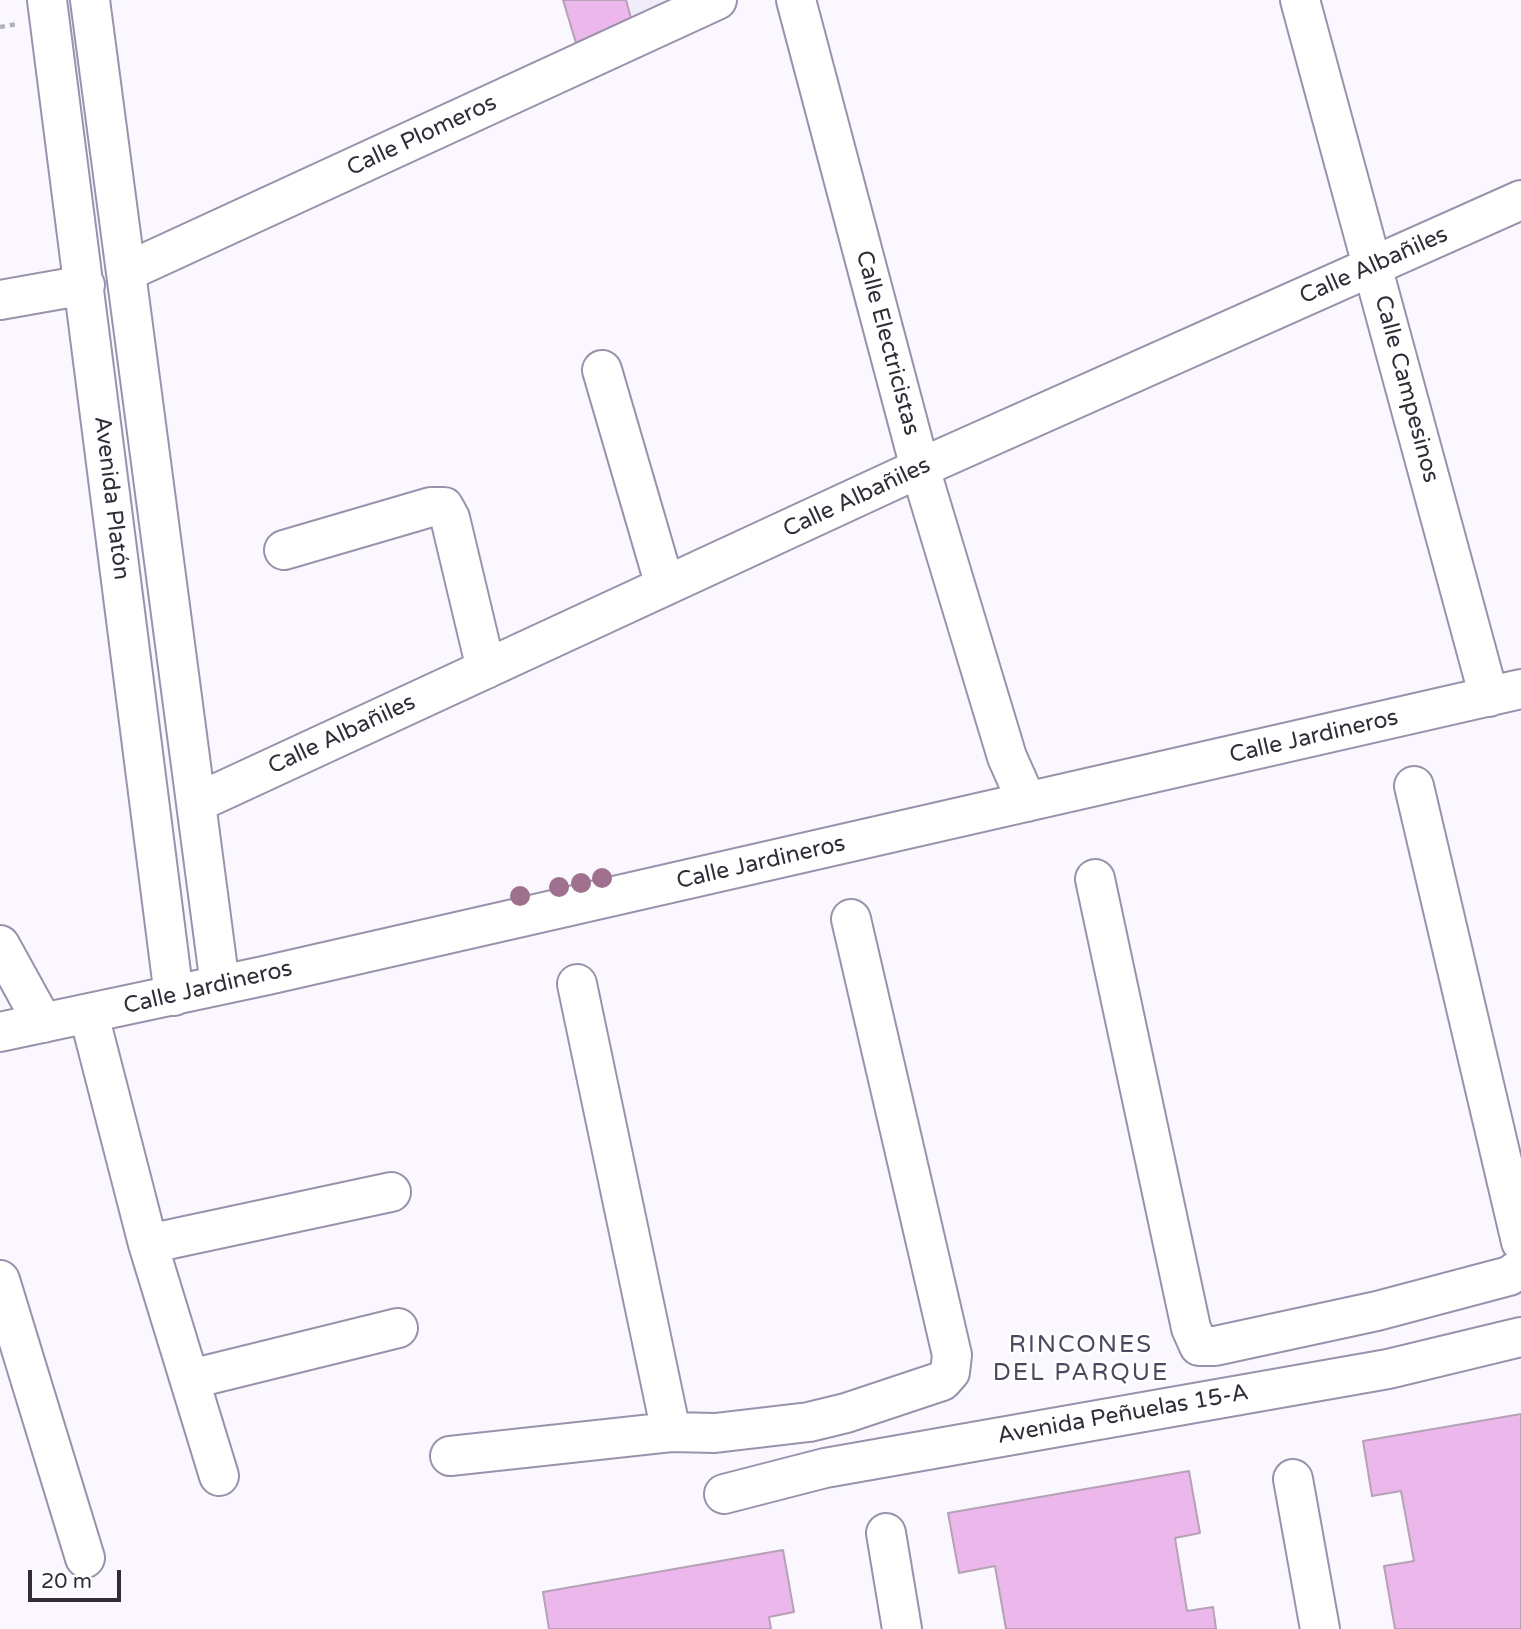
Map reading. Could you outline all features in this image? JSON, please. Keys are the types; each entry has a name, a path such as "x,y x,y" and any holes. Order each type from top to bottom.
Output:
{"street":[{"name":"Avenida Platón","path":"47,0 174,996"},
{"name":"Avenida Platón","path":"90,0 220,985"},
{"name":"Calle Plomeros","path":"126,272 717,0"},
{"name":"Calle Electricistas","path":"796,0 920,468 1007,757 1027,802"},
{"name":"Calle Campesinos","path":"1300,0 1373,267 1505,693"},
{"name":"Calle Albañiles","path":"196,803 920,468 1521,200"},
{"path":"0,300 85,285"},
{"path":"602,370 664,586"},
{"path":"284,550 431,507 444,507 450,517 486,669"},
{"name":"Calle Jardineros","path":"0,1032 174,996 1505,693"},
{"path":"1414,786 1521,1242"},
{"path":"1095,879 1191,1328 1199,1346 1215,1346 1377,1311 1509,1276 1521,1268"},
{"path":"450,1456 671,1432 715,1433 809,1422 846,1413 942,1381 950,1372 951,1355 851,919"},
{"path":"0,945 43,1023"},
{"path":"577,984 671,1432"},
{"path":"89,1015 148,1244 219,1476"},
{"path":"148,1244 391,1192"},
{"path":"0,1280 85,1558"},
{"path":"1377,1311 1388,1369"},
{"path":"1337,1319 1351,1375"},
{"path":"191,1379 398,1328"},
{"name":"Avenida Peñuelas 15-A","path":"724,1494 841,1465 1388,1369 1521,1337"},
{"path":"841,1465 846,1413"},
{"path":"809,1422 841,1465"},
{"path":"1293,1479 1320,1629"},
{"path":"886,1533 902,1629"}],"shaded area":[{"path":"626,0 672,0 631,18"}],"building":[{"path":"563,0 626,0 631,18 576,43"},
{"path":"1521,1414 1521,1629 1395,1629 1384,1566 1414,1561 1401,1491 1372,1496 1363,1441"},
{"path":"1189,1471 1200,1533 1175,1538 1187,1611 1213,1607 1216,1629 1006,1629 995,1566 959,1573 948,1513"},
{"path":"783,1550 794,1612 769,1617 771,1629 549,1629 543,1592"}],"district":[{"name":"RINCONES DEL PARQUE","path":"1081,1360"}]}
